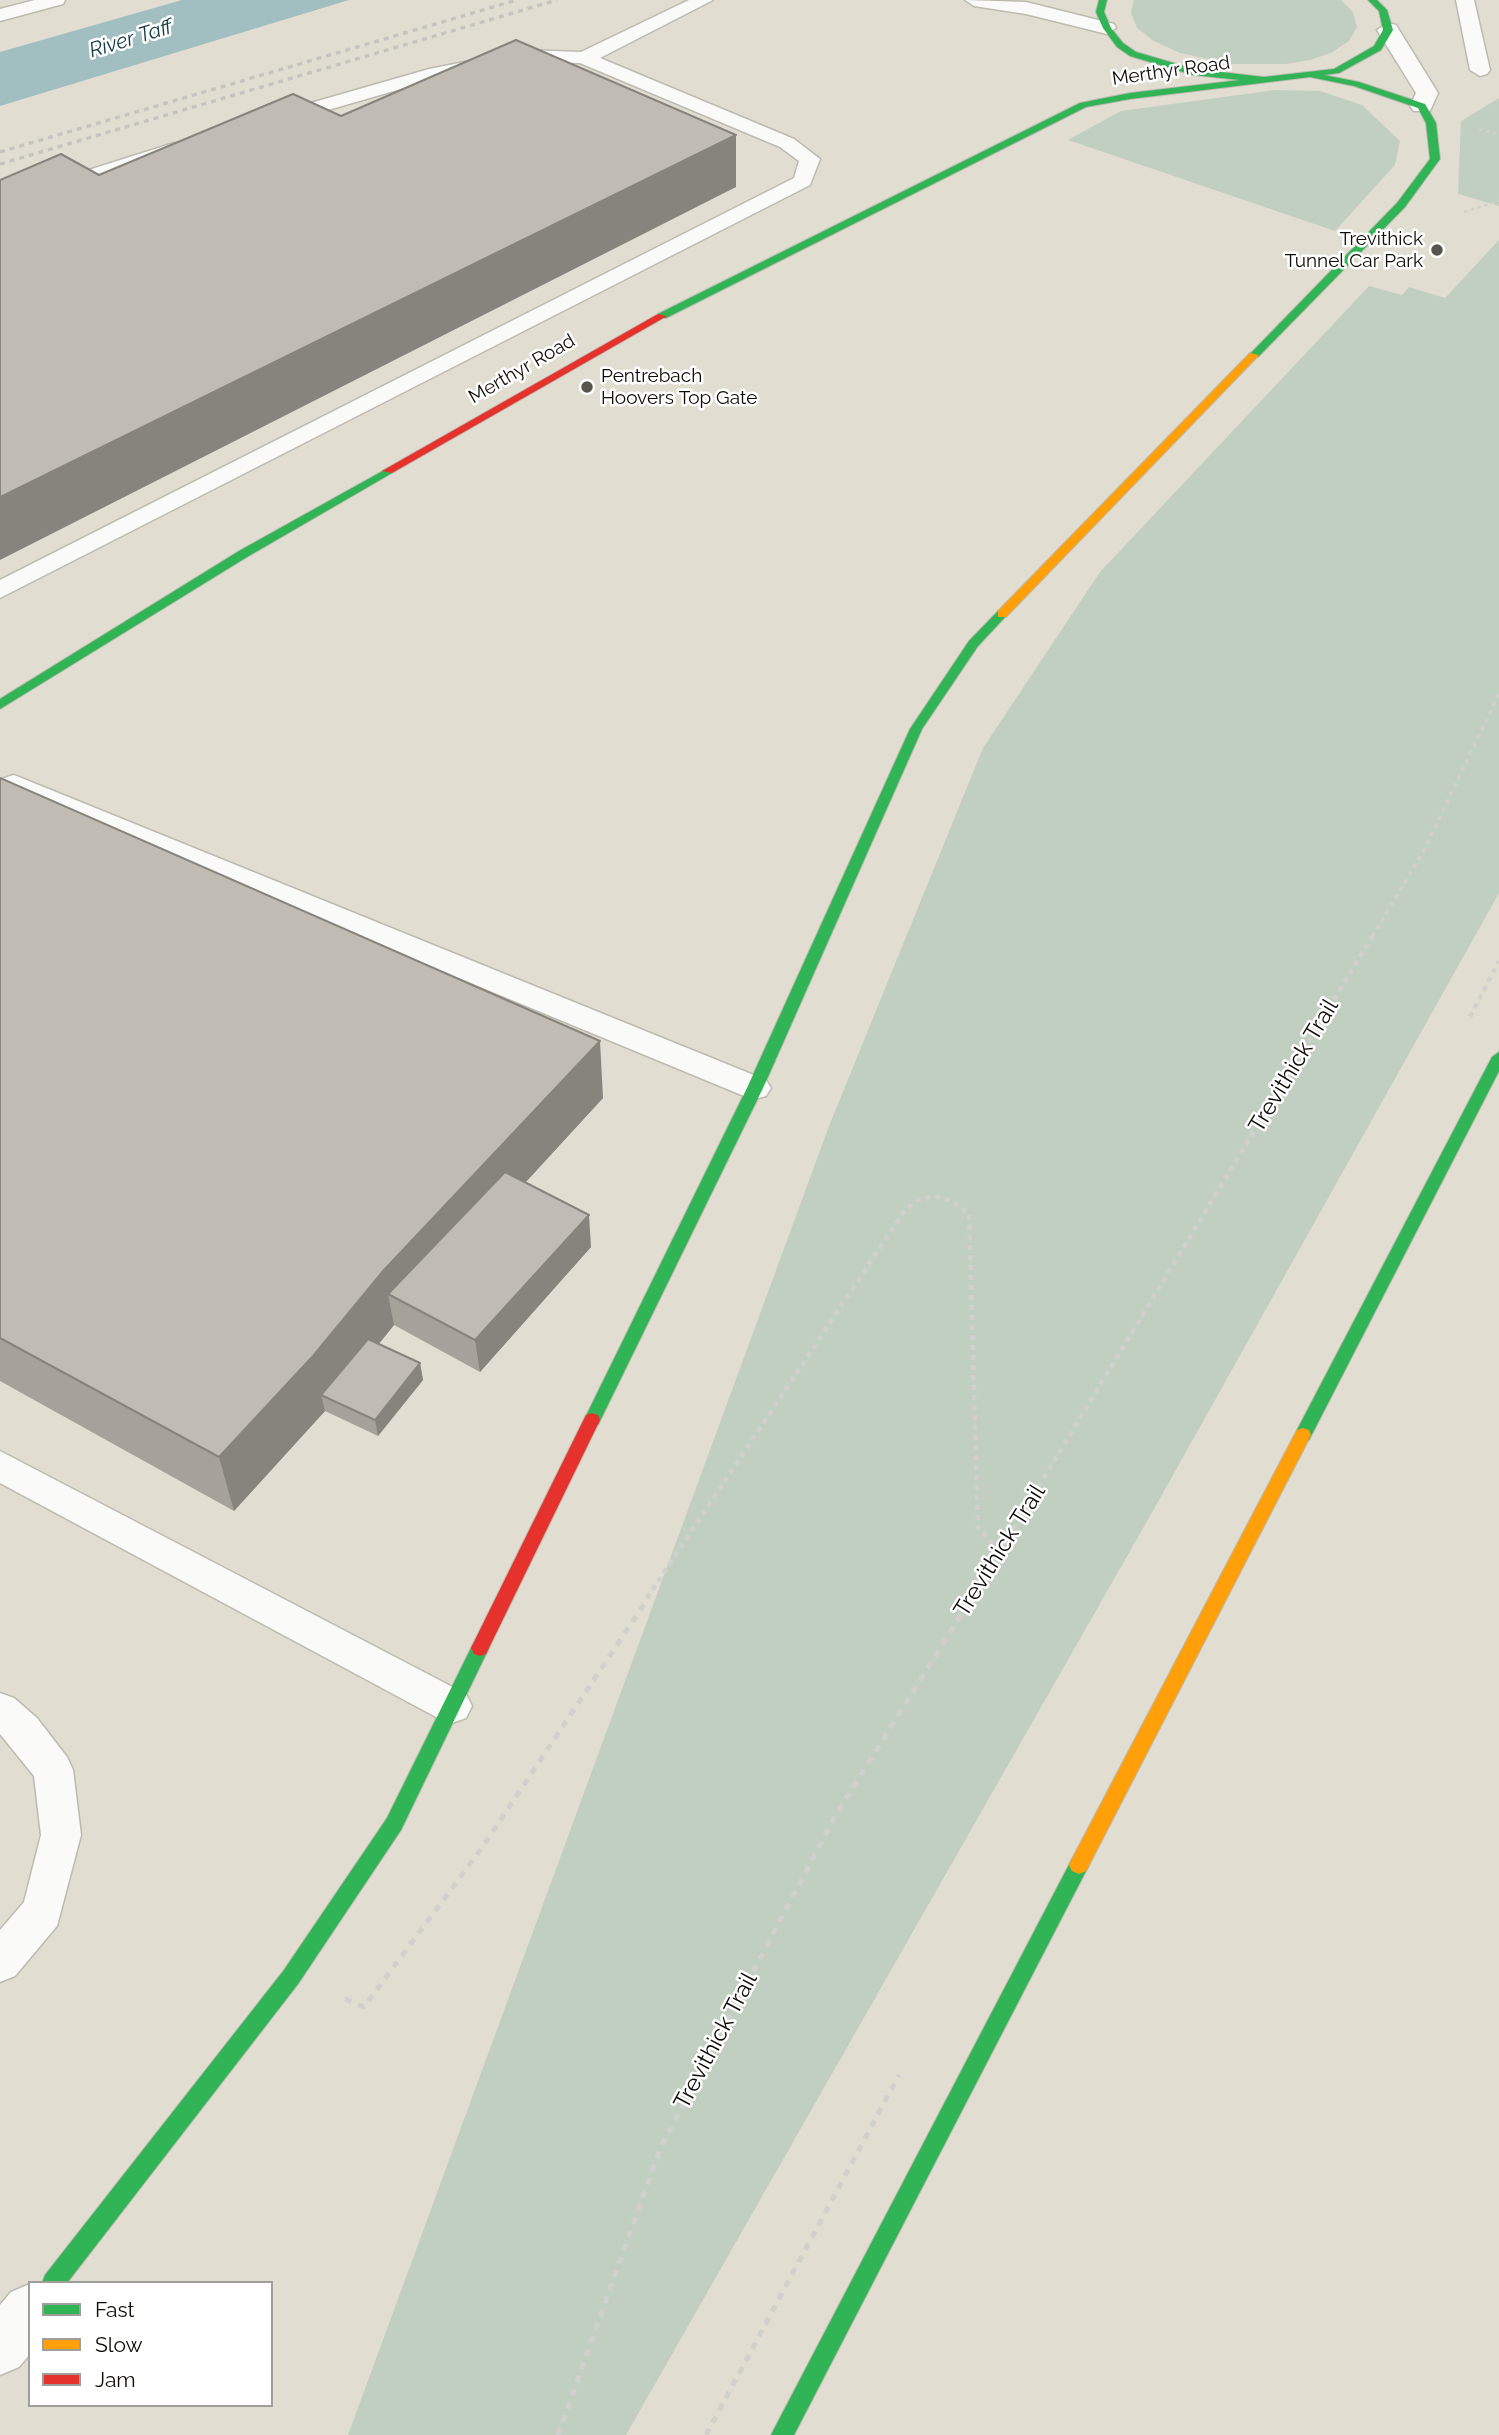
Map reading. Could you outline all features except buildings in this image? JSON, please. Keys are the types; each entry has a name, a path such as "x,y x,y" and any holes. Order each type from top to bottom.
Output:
{"main road":[{"path":"1103,0 1100,12 1107,29 1120,45 1133,54 1193,72 1264,80 1314,76 1356,64 1378,48 1381,10"},
{"name":"Merthyr Road","path":"1120,45 1123,66"},
{"path":"55,2281 291,1977 394,1824 755,1088 916,729 973,644 1401,205 1435,159 1430,123 1422,106 1356,84 1314,76"},
{"name":"Merthyr Road","path":"0,705 243,554 624,335 1083,105 1130,96 1264,80"},
{"name":"Merthyr Road","path":"1083,105 1106,82"},
{"path":"782,2435 1499,1057"}],"street":[{"path":"1381,10 1427,93 1422,106"},
{"path":"0,2348 28,2313"}],"lane":[{"path":"0,15 56,0"},
{"path":"584,58 704,0"},
{"path":"974,0 1026,8 1107,29"},
{"path":"1026,8 1094,0"},
{"path":"1465,0 1480,70"},
{"path":"0,590 803,181 810,159 787,143 584,58 556,55 526,56 429,75 259,124"},
{"path":"0,205 196,143"},
{"path":"14,784 755,1088"},
{"path":"0,1466 453,1706"},
{"path":"0,1710 23,1730 53,1770 61,1835 42,1912 0,1962"}],"path":[{"path":"1464,212 1499,201"},
{"name":"Trevithick Trail","path":"558,2435 660,2149 834,1818 1000,1551 1424,850 1499,694"},
{"path":"291,1977 364,2007 481,1849 905,1210 918,1200 935,1196 952,1201 969,1214 978,1528 1000,1551"}],"green space":[{"path":"1134,0 1341,0 1353,12 1357,27 1349,41 1331,53 1310,60 1286,64 1231,64 1180,53 1154,41 1137,28 1131,13"},
{"path":"1275,90 1320,91 1362,105 1400,141 1395,165 1335,231 1068,140 1121,111"},
{"path":"1499,98 1499,206 1458,194 1461,121"},
{"path":"1499,240 1499,893 1154,1509 626,2435 348,2435 829,1126 983,748 1100,572 1369,286 1402,295 1409,287 1445,298"}],"water":[{"name":"River Taff","path":"182,0 349,0 0,106 0,52"}],"railway":[{"path":"0,152 517,0"},
{"path":"0,164 557,0"}],"traffic: fast":[{"path":"1103,0 1100,12 1107,28 1120,45 1133,54 1193,72 1264,80 1336,71 1378,48 1388,30 1383,10 1372,0"},
{"path":"1254,355 1401,205 1435,159 1431,123 1422,106 1356,84 1314,76"},
{"path":"662,316 1083,105 1130,96 1264,80"},
{"path":"0,705 243,554 388,471"},
{"path":"592,1420 755,1088 916,729 973,644 1002,614"},
{"path":"1303,1435 1499,1057"},
{"path":"55,2281 291,1977 394,1824 480,1648"},
{"path":"782,2435 1079,1865"}],"traffic: slow":[{"path":"1002,614 1254,355"},
{"path":"1079,1865 1303,1435"}],"traffic: jam":[{"path":"388,471 662,316"},
{"path":"480,1648 592,1420"}],"place":[{"name":"Trevithick Tunnel Car Park","path":"1437,250"},
{"name":"Pentrebach Hoovers Top Gate","path":"587,387"}]}
